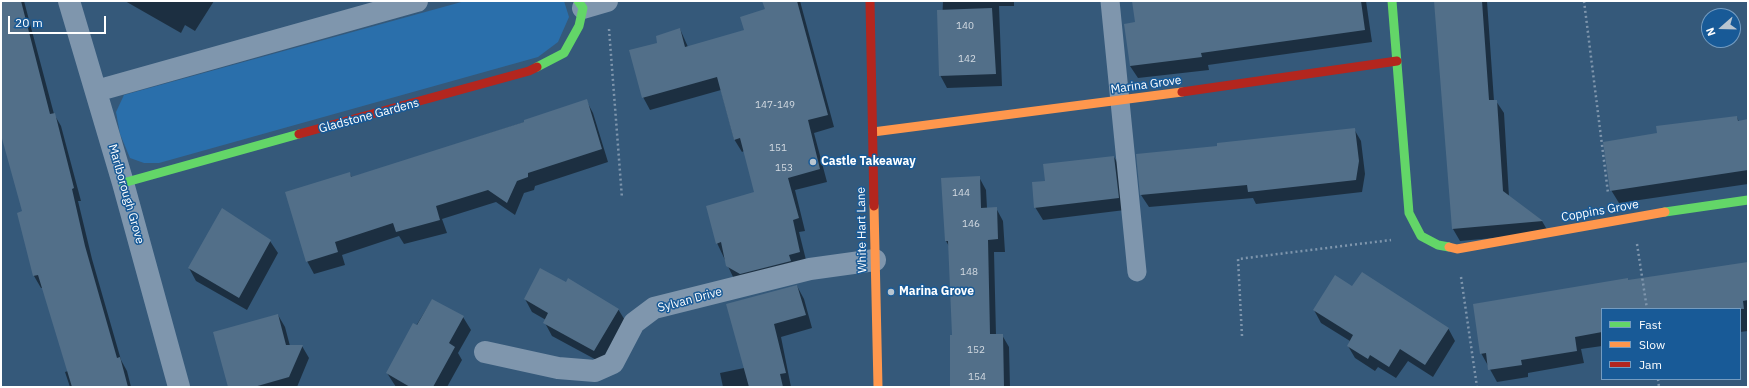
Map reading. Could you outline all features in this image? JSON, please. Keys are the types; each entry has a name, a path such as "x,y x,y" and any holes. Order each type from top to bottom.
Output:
{"street":[{"name":"Marlborough Grove","path":"69,1 123,183 178,387"},
{"path":"96,91 417,1"},
{"name":"Gladstone Gardens","path":"123,183 529,71 564,53 579,26 581,4 607,1"},
{"name":"White Hart Lane","path":"870,1 874,260 878,387"},
{"path":"1392,1 1409,213 1421,236 1438,245 1458,249"},
{"name":"Marina Grove","path":"873,132 1119,101 1397,61"},
{"name":"Coppins Grove","path":"1458,249 1612,221 1748,200"},
{"name":"Sylvan Drive","path":"485,352 558,368 595,371 613,363 634,323 654,308 810,269 874,260"}],"lane":[{"path":"1110,1 1137,272"}],"path":[{"path":"607,1 622,198"},
{"path":"1584,1 1612,221"},
{"path":"1632,218 1647,308"},
{"path":"1242,336 1238,259 1421,236"},
{"path":"1458,249 1477,387"}],"shaded area":[{"path":"465,1 564,1 569,17 558,42 538,57 159,163 144,163 130,158 120,134 116,112 124,95"}],"building":[{"path":"1,1 21,1 50,114 55,113 74,188 72,189 85,246 117,358 120,357 128,387 72,387 38,275 33,276 17,213 22,211 1,135"},
{"path":"762,1 797,1 828,115 808,120 820,169 788,178 799,218 793,220 800,252 789,255 791,261 740,274 726,266 721,242 716,244 706,206 754,192 740,138 734,140 717,77 642,98 629,50 657,43 656,36 680,28 685,47 744,30 740,17 765,9"},
{"path":"1132,1 1361,1 1365,30 1201,53 1202,57 1130,66 1124,24 1135,22"},
{"path":"1434,1 1482,1 1489,100 1497,100 1503,191 1543,221 1452,229"},
{"path":"992,8 996,74 939,76 937,10"},
{"path":"587,99 602,149 528,173 528,177 517,181 507,203 488,190 436,206 440,220 396,232 393,223 335,242 338,252 306,262 285,192 350,172 351,177 524,122 524,120"},
{"path":"1737,116 1738,121 1748,119 1748,170 1610,191 1603,142 1657,133 1656,126"},
{"path":"1355,128 1359,161 1356,180 1248,192 1247,185 1140,195 1136,154 1217,146 1217,143"},
{"path":"1114,156 1119,198 1034,208 1032,182 1045,181 1043,164"},
{"path":"980,176 981,208 997,207 998,239 988,240 990,334 1003,334 1004,387 950,387 950,335 952,335 948,241 945,241 941,178"},
{"path":"222,208 271,240 239,298 188,268"},
{"path":"1748,262 1748,300 1743,301 1744,309 1601,308 1601,332 1575,337 1577,351 1521,360 1522,365 1488,370 1486,353 1480,354 1473,304 1628,278 1628,280"},
{"path":"540,268 566,282 568,278 619,309 594,351 543,323 548,313 524,299"},
{"path":"1362,272 1449,328 1425,365 1400,349 1389,367 1370,355 1368,359 1347,346 1353,335 1313,310 1335,275 1352,286"},
{"path":"797,285 806,315 774,324 786,373 780,374 783,387 749,387 726,304"},
{"path":"432,299 464,316 449,343 455,347 433,387 410,387 386,373 413,323 417,325"},
{"path":"278,314 286,345 303,345 289,377 254,387 228,387 213,332"}],"traffic: fast":[{"path":"537,67 564,53 579,26 583,8 578,1"},
{"path":"1392,1 1409,213 1421,236 1438,245 1449,247"},
{"path":"123,183 299,134"},
{"path":"1665,212 1748,200"}],"traffic: slow":[{"path":"873,132 1182,92"},
{"path":"874,206 878,387"},
{"path":"1449,247 1457,249 1665,212"}],"traffic: jam":[{"path":"870,1 874,206"},
{"path":"1182,92 1397,61"},
{"path":"299,134 529,71 537,67"}],"place":[{"name":"Castle Takeaway","path":"813,162"},
{"name":"Marina Grove","path":"891,292"}]}
